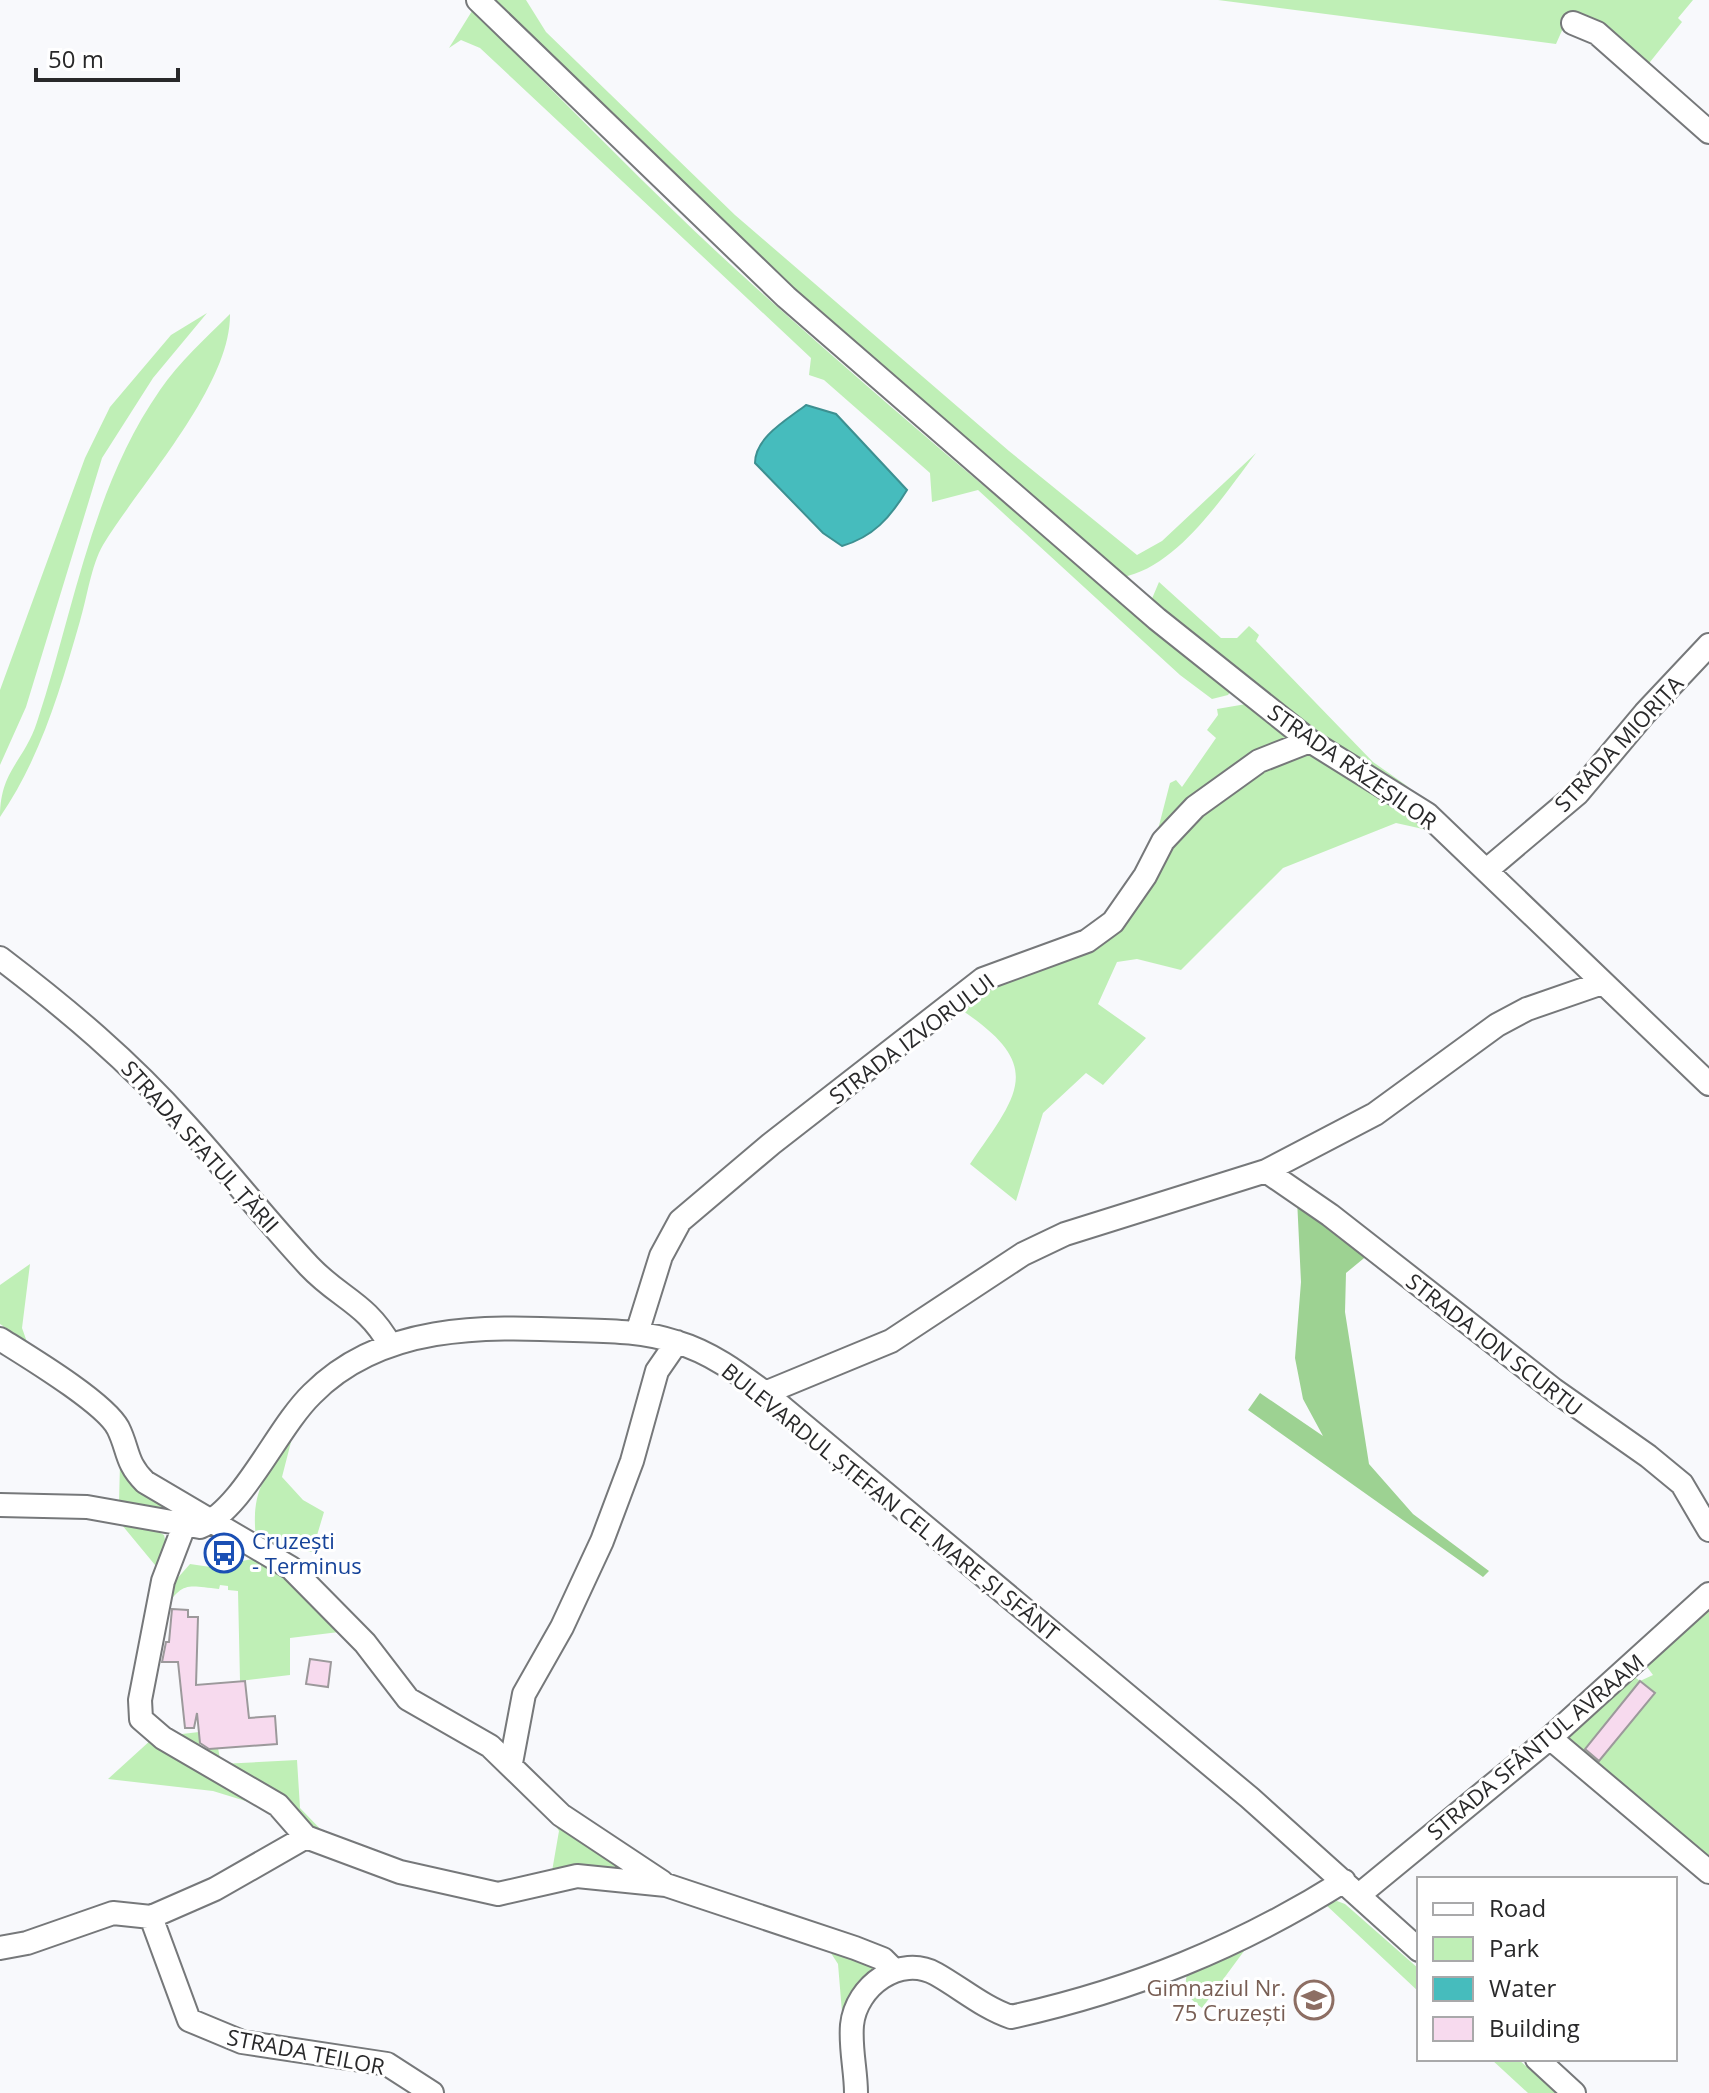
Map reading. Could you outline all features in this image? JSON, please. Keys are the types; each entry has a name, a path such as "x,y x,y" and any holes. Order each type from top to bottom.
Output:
{"street":[{"name":"STRADA RĂZEȘILOR","path":"478,0 786,297 1157,619 1310,741 1427,814 1488,869 1709,1084"},
{"path":"1573,23 1597,33 1709,132"},
{"name":"STRADA MIORIȚA","path":"1488,869 1578,793 1645,713 1709,645"},
{"name":"STRADA IZVORULUI","path":"637,1333 661,1256 680,1221 771,1144 983,979 1087,941 1113,922 1145,876 1163,841 1195,807 1259,761 1310,741"},
{"name":"STRADA SFATUL ȚĂRII","path":"0,958 80,1019 115,1052 184,1122 311,1269 376,1320 390,1345"},
{"path":"765,1393 891,1341 1023,1254 1065,1234 1266,1171 1375,1114 1497,1025 1527,1009 1602,983"},
{"name":"STRADA ION SCURTU","path":"1266,1171 1330,1215 1554,1390 1671,1474 1682,1484 1709,1530"},
{"name":"BULEVARDUL ȘTEFAN CEL MARE ȘI SFÂNT","path":"213,1521 313,1392 348,1365 390,1345 435,1333 491,1326 637,1333 677,1342 724,1362 765,1393 1250,1798 1417,1948"},
{"path":"0,1339 103,1411 118,1427 132,1468 145,1482 291,1568 365,1643 408,1699 490,1746 572,1823 666,1885"},
{"path":"511,1763 524,1694 562,1627 602,1541 632,1461 657,1371 677,1342"},
{"path":"0,1505 120,1511 184,1526 200,1527 213,1521"},
{"path":"184,1526 163,1581 140,1700 141,1719 163,1738 278,1805 306,1837 400,1872 498,1894 577,1876 666,1885 883,1959 893,1969 855,2010 852,2028 856,2093"},
{"name":"STRADA SFÂNTUL AVRAAM","path":"893,1969 915,1966 933,1972 1011,2017 1160,1976 1299,1909 1351,1888 1550,1738 1709,1594"},
{"path":"1550,1738 1709,1872"},
{"path":"0,1948 27,1943 113,1913 151,1917 215,1889 306,1837"},
{"name":"STRADA TEILOR","path":"151,1917 189,2020 242,2042 387,2064 432,2093"},
{"path":"1539,2061 1574,2093"}],"green space":[{"path":"493,0 526,0 546,32 735,215 1009,451 1137,555 1162,541 1256,453 1214,508 1180,545 1162,560 1122,577 798,294"},
{"path":"1218,0 1693,0 1678,18 1682,22 1646,67 1568,17 1556,44"},
{"path":"472,11 754,286 990,491 1233,688 1228,695 1212,699 1180,675 978,490 932,502 930,473 824,380 809,375 811,358 480,48 461,40 449,48"},
{"path":"207,313 153,378 102,458 26,707 0,765 0,690 85,458 110,407 171,335"},
{"path":"230,314 226,342 216,372 200,403 99,553 48,722 27,771 0,817 4,788 37,722 86,552 117,468 136,428 167,380"},
{"path":"1159,582 1221,638 1237,638 1249,626 1259,635 1256,641 1373,762 1410,788 1320,736 1151,601"},
{"path":"1252,703 1297,738 1154,845 1170,783 1176,780 1182,787 1216,738 1207,730 1218,715 1217,709"},
{"path":"1313,751 1412,813 1432,831 1396,823 1283,868 1181,970 1137,959 1117,962 1098,1004 1146,1038 1103,1085 1086,1073 1043,1113 1016,1201 970,1164 1011,1099 1016,1081 1014,1064 1005,1047 960,1009 1004,977 1084,948 1197,814 1262,766"},
{"path":"1297,1199 1369,1254 1346,1273 1345,1312 1369,1464 1413,1514 1489,1571 1483,1577 1248,1410 1260,1393 1323,1436 1303,1399 1295,1358 1301,1282"},
{"path":"30,1264 22,1328 27,1342 0,1324 0,1285"},
{"path":"285,1442 291,1442 282,1477 303,1500 324,1512 312,1552 278,1547 256,1539 257,1498"},
{"path":"120,1464 147,1497 180,1509 180,1515 119,1503"},
{"path":"117,1519 145,1524 164,1535 167,1548 160,1571"},
{"path":"268,1556 339,1632 290,1638 290,1675 240,1681 238,1591 220,1585 219,1589 185,1588 162,1612 175,1581 190,1564 231,1570 232,1563"},
{"path":"1709,1603 1709,1857 1566,1740 1568,1732 1632,1675 1640,1681 1653,1675 1647,1667 1647,1658"},
{"path":"199,1732 200,1749 218,1748 221,1764 297,1760 300,1808 329,1838 173,1739 182,1734"},
{"path":"152,1739 268,1808 213,1791 108,1779"},
{"path":"549,1815 646,1879 551,1877 559,1831"},
{"path":"1337,1901 1345,1904 1417,1967 1417,1990 1325,1904"},
{"path":"827,1947 876,1965 879,1973 842,2012 838,1964"},
{"path":"1247,1947 1202,2008 1190,1997 1186,1990 1187,1974"},
{"path":"1493,2061 1520,2061 1556,2093 1528,2093"}],"water":[{"path":"806,405 836,414 907,490 872,532 842,546 823,533 755,463 756,454 766,437"}],"building":[{"path":"172,1609 188,1610 188,1617 198,1617 196,1685 245,1681 249,1718 275,1716 277,1744 209,1749 200,1743 197,1713 194,1728 185,1728 178,1662 162,1662 166,1642 169,1642"},
{"path":"310,1659 331,1662 328,1687 306,1684"},
{"path":"1640,1681 1655,1693 1599,1761 1585,1749"}],"place":[{"name":"Cruzești - Terminus","path":"224,1553"},
{"name":"Gimnaziul Nr. 75 Cruzești","path":"1314,2000"}]}
